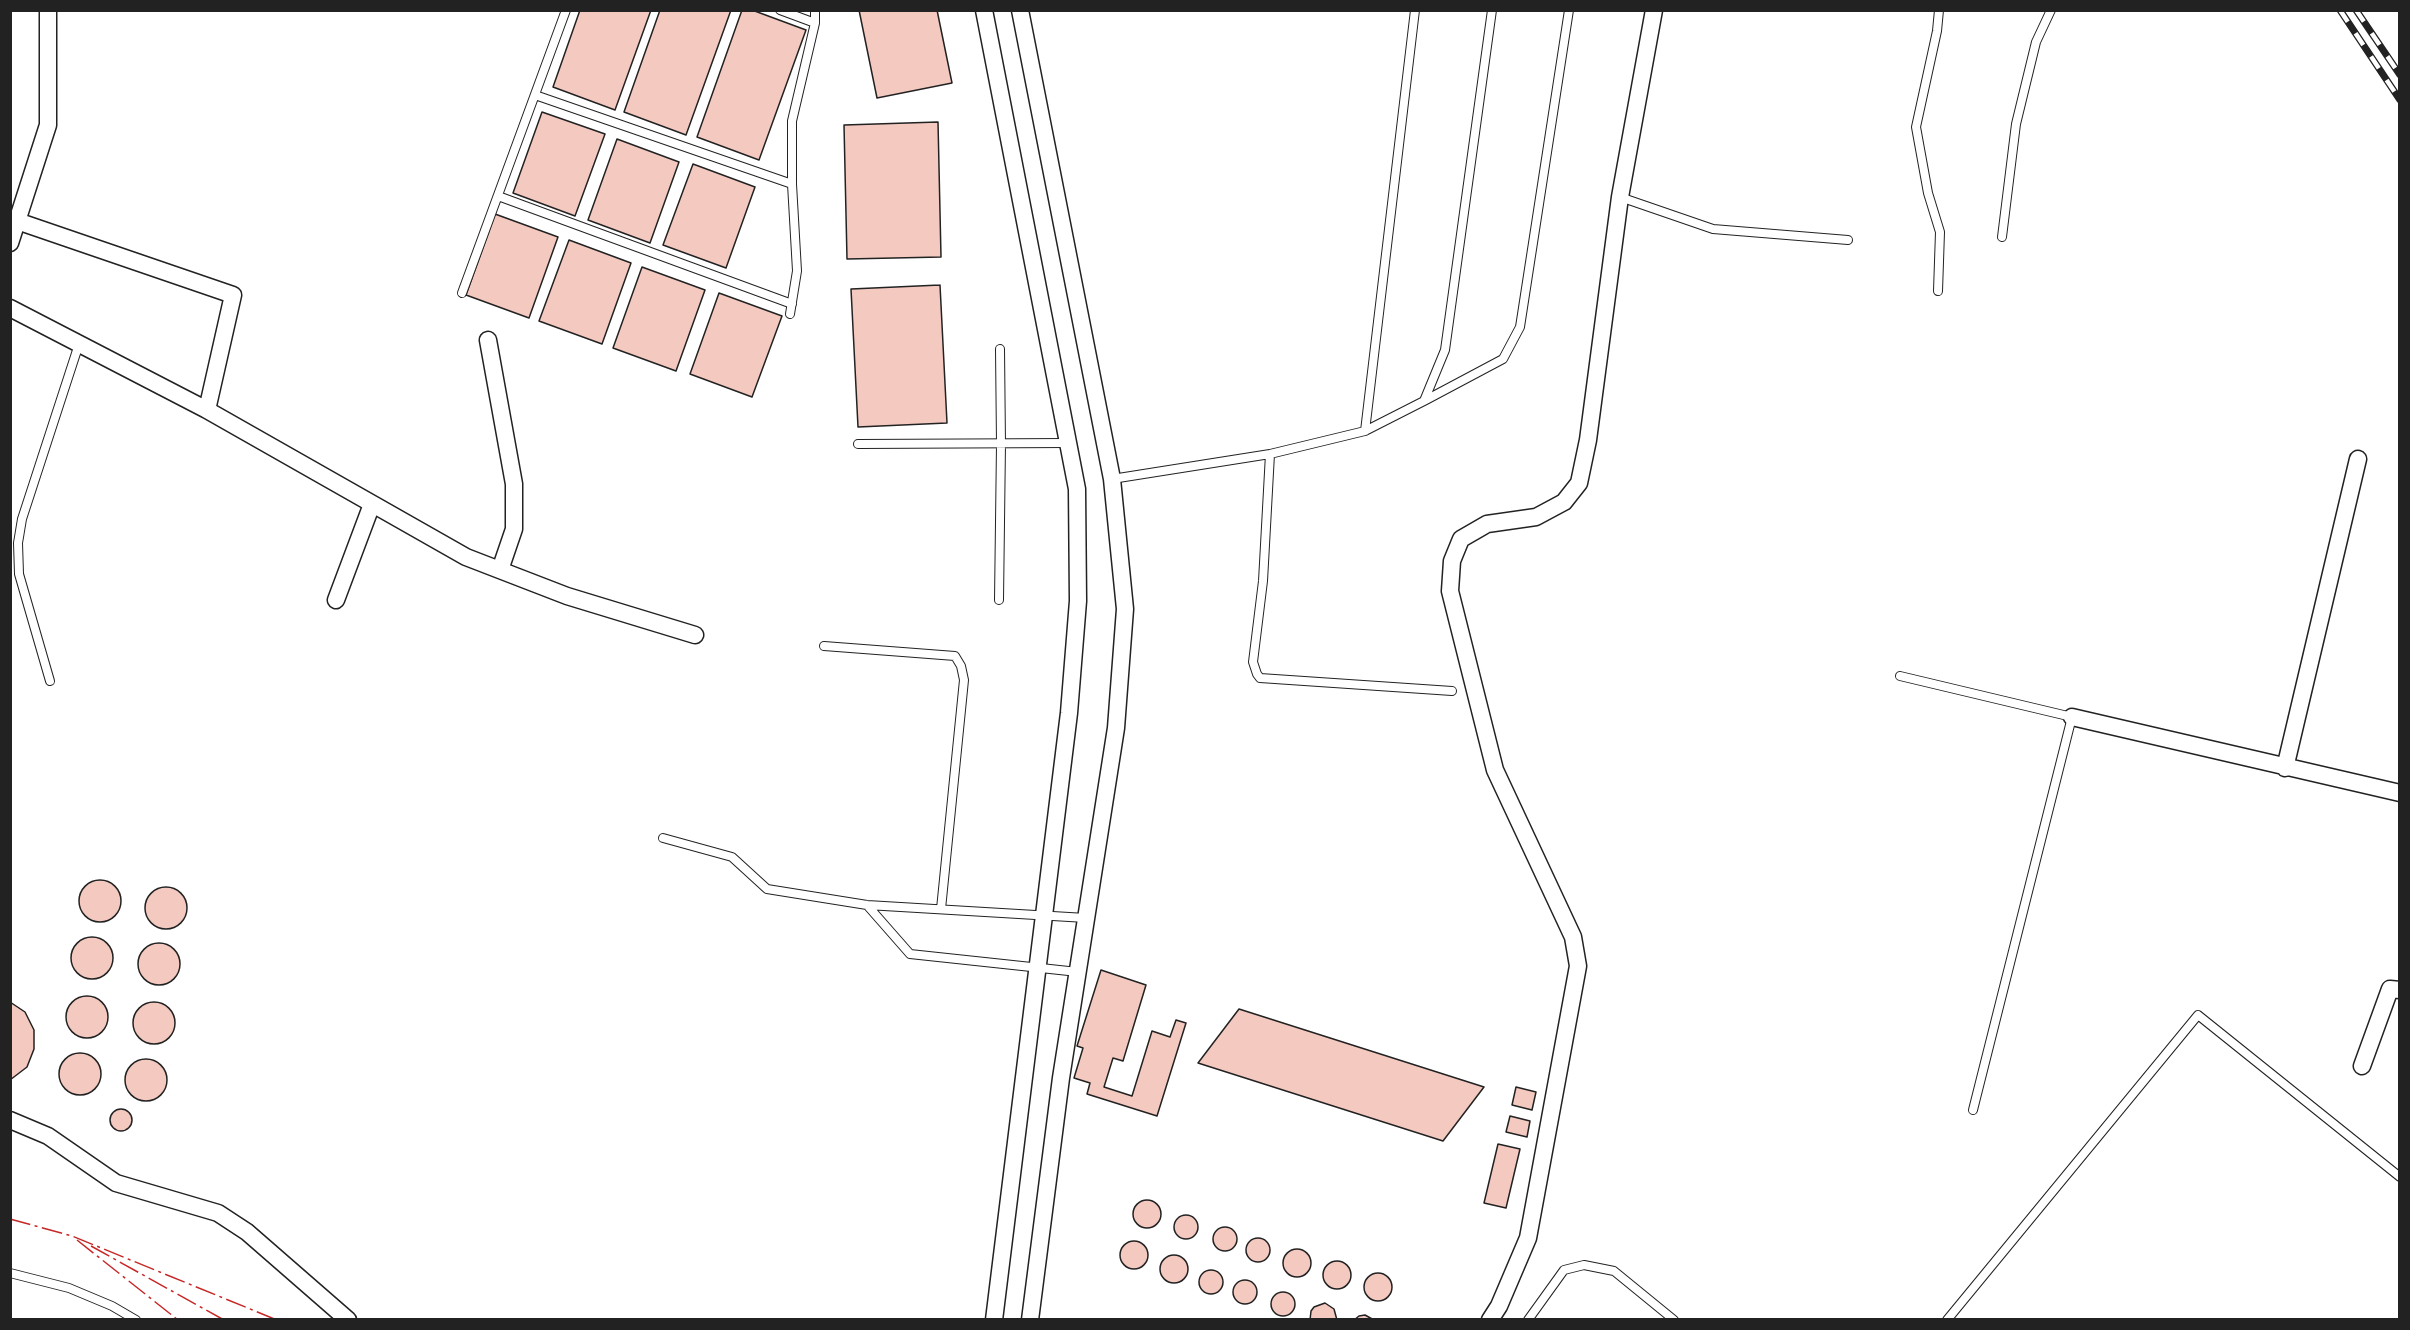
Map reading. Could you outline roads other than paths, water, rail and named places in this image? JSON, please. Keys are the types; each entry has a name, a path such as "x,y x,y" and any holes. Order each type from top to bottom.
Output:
{"street":[{"path":"10,243 48,125 48,10"},
{"path":"984,10 1077,489 1078,601 1069,713 994,1320"},
{"path":"1020,10 1112,479 1125,609 1116,728 1061,1078 1030,1320"},
{"path":"1490,1320 1499,1306 1528,1238 1578,966 1573,937 1495,770 1450,591 1452,561 1461,539 1487,524 1536,517 1564,502 1580,483 1588,440 1620,197 1654,10"},
{"path":"17,221 233,295 207,410"},
{"path":"10,308 207,410 466,557 567,596 695,635"},
{"path":"488,340 514,484 514,529 500,570"},
{"path":"2286,768 2358,459"},
{"path":"336,600 372,504"},
{"path":"2072,717 2400,793"},
{"path":"2362,1066 2390,989 2400,990"},
{"path":"10,1120 48,1136 116,1184 218,1213 247,1232 348,1320"}],"lane":[{"path":"462,293 566,10"},
{"path":"780,10 815,23"},
{"path":"790,314 797,271 792,184 792,121 815,23 815,10"},
{"path":"1365,431 1415,10"},
{"path":"1424,401 1444,350 1492,10"},
{"path":"1112,479 1270,454 1365,431 1503,359 1520,327 1569,10"},
{"path":"1938,291 1940,232 1928,193 1916,127 1939,10"},
{"path":"2002,237 2016,124 2036,42 2051,10"},
{"path":"535,95 792,184"},
{"path":"498,196 792,304"},
{"path":"1620,197 1713,228 1848,240"},
{"path":"50,681 19,574 18,543 22,519 79,344"},
{"path":"999,600 1000,350"},
{"path":"858,444 1068,443"},
{"path":"1270,454 1263,581 1253,662 1260,678 1452,691"},
{"path":"824,645 955,656 961,666 964,680 941,909"},
{"path":"1900,676 2072,717 1973,1110"},
{"path":"663,838 732,857 767,889 867,905 1086,918"},
{"path":"867,905 910,954 1078,972"},
{"path":"1947,1320 2198,1015 2400,1177"},
{"path":"1528,1320 1564,1270 1584,1265 1614,1271 1674,1320"},
{"path":"10,1273 69,1288 112,1306 136,1320"}],"railway":[{"path":"2340,10 2400,100"},
{"path":"2356,10 2400,75"}]}
